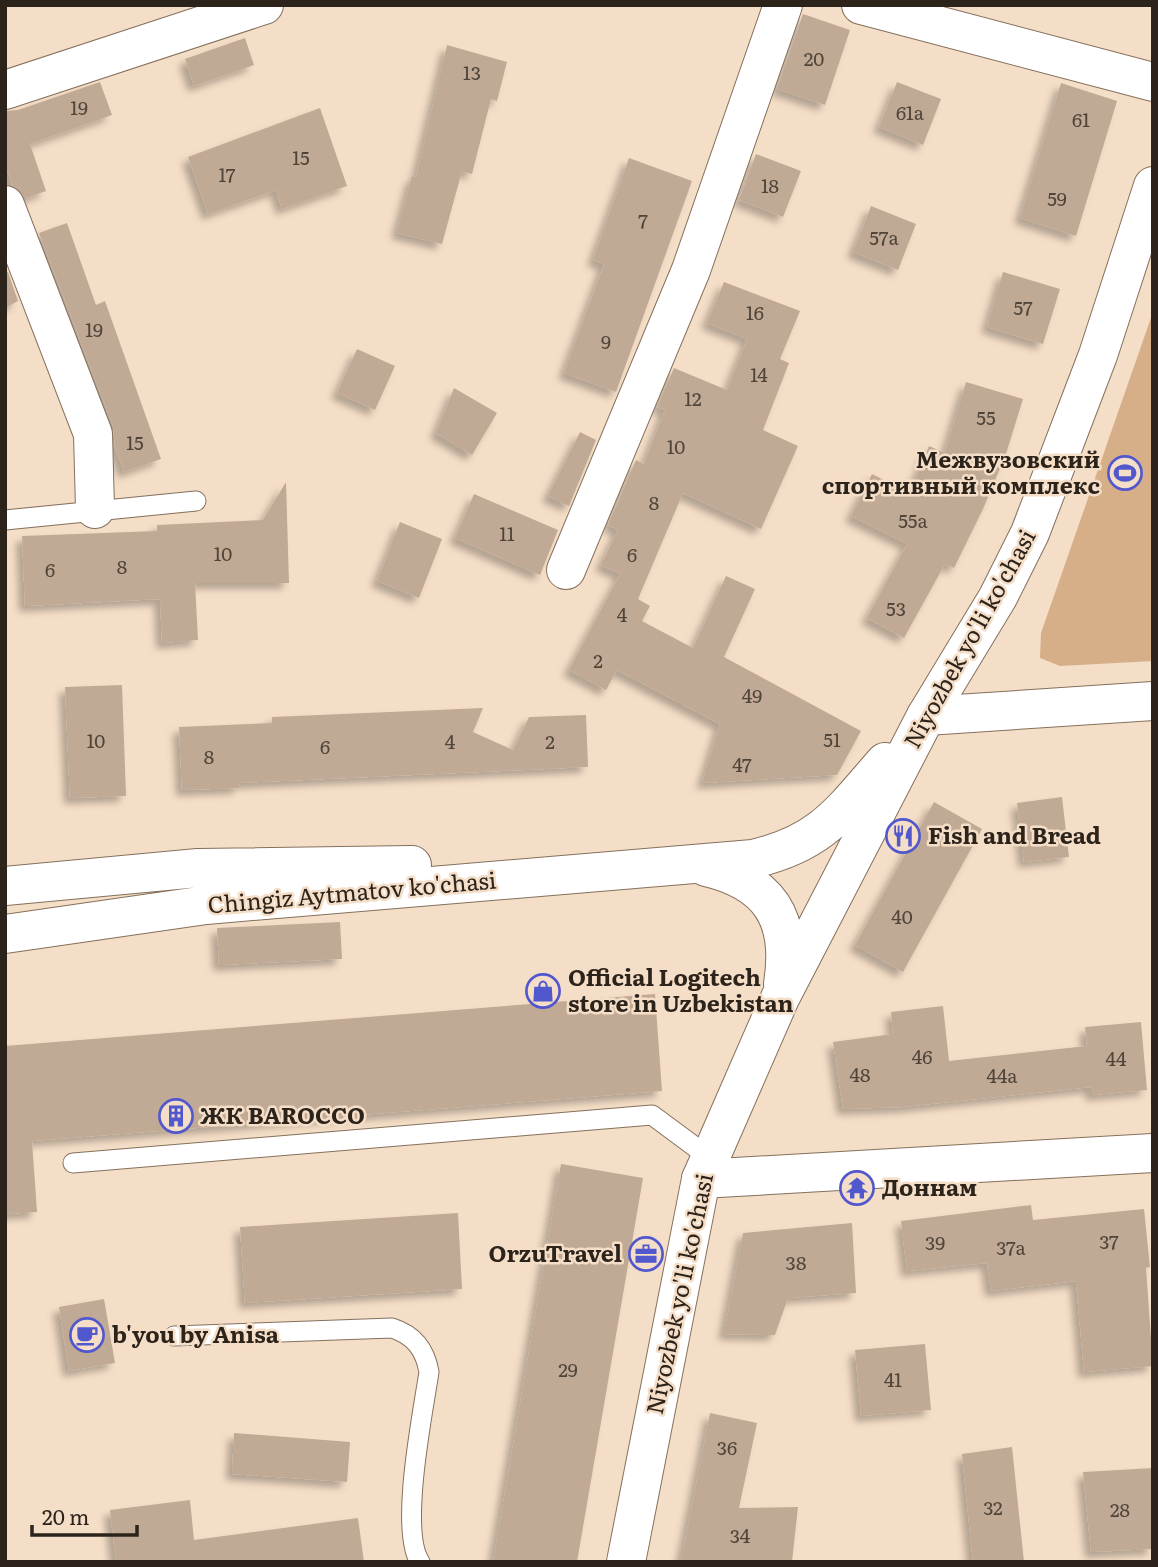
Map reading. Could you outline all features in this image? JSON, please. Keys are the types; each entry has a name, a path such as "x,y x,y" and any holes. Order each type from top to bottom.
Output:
{"street":[{"path":"5,90 264,5"},
{"path":"566,570 691,270 783,5"},
{"path":"861,5 1153,82"},
{"name":"Niyozbek yo'li ko'chasi","path":"626,1562 705,1168 780,998 926,716 998,597 1030,533 1098,355 1153,186"},
{"path":"5,205 93,434 96,509"},
{"path":"926,716 1153,701"},
{"name":"Chingiz Aytmatov ko'chasi","path":"5,934 206,905 701,865 771,855 817,834 831,824 926,716"},
{"name":"Chingiz Aytmatov ko'chasi","path":"5,886 198,868 338,865 701,865"},
{"name":"Niyozbek yo'li ko'chasi","path":"701,865 748,883 764,895 777,913 787,950 780,998"},
{"path":"705,1168 1153,1153"}],"lane":[{"path":"5,520 196,501"},
{"path":"73,1163 652,1115 705,1168"},
{"path":"174,1336 393,1328 407,1333 426,1356 429,1371 411,1507 412,1535 420,1562"}],"shaded area":[{"name":"Межвузовский спортивный комплекс","path":"1153,312 1153,661 1060,666 1040,658 1041,633"}],"building":[{"path":"803,14 850,30 825,105 777,89"},
{"path":"245,38 254,65 194,86 185,59"},
{"path":"447,45 507,62 497,101 491,99 472,174 462,171 442,244 397,233 412,176 416,177"},
{"path":"100,82 112,115 30,144 46,191 26,198 12,185 5,164 5,111 18,110"},
{"path":"897,82 941,99 923,145 879,127"},
{"path":"1061,83 1117,101 1076,236 1020,218"},
{"path":"320,108 347,186 282,209 276,190 208,214 188,157"},
{"path":"756,154 801,171 783,217 739,200"},
{"path":"629,158 692,181 616,392 564,373 604,264 593,260"},
{"path":"871,206 916,224 898,270 853,252"},
{"path":"67,223 96,305 105,301 161,459 124,472 115,447 113,426 39,233"},
{"path":"8,272 18,301 5,308 5,274"},
{"path":"1003,272 1060,289 1043,344 987,327"},
{"path":"724,282 800,311 780,359 789,363 763,430 798,446 761,529 683,493 638,599 650,606 642,621 693,648 726,576 755,589 724,657 861,731 837,775 702,783 720,724 617,670 606,690 569,670 620,574 601,565 618,530 608,525 636,460 644,464 665,410 657,407 674,368 727,390 747,339 707,323"},
{"path":"357,349 395,366 375,410 337,393"},
{"path":"966,382 1023,399 1006,454 954,568 945,564 904,638 867,618 907,544 851,516 872,474 910,493 929,446 945,453"},
{"path":"454,388 497,413 472,455 436,433"},
{"path":"580,432 596,440 569,506 548,496"},
{"path":"286,482 289,583 195,583 198,640 162,643 160,599 25,606 22,536 157,531 157,525 263,520"},
{"path":"474,494 558,530 540,575 455,538"},
{"path":"400,522 442,539 419,598 377,581"},
{"path":"122,685 126,796 70,798 65,687"},
{"path":"483,708 473,732 513,750 529,717 586,715 588,767 239,783 240,788 182,790 179,727 272,723 272,717"},
{"path":"1062,797 1069,857 1024,862 1017,803"},
{"path":"934,802 982,829 903,972 855,945"},
{"path":"340,922 342,959 219,965 217,928"},
{"name":"ЖК BAROCCO","path":"655,994 662,1091 32,1141 37,1212 5,1214 5,1046"},
{"path":"943,1006 949,1061 1087,1046 1085,1027 1141,1022 1147,1090 1091,1095 1091,1087 902,1107 843,1109 833,1042 893,1034 891,1012"},
{"path":"561,1164 643,1178 577,1562 493,1562"},
{"path":"1031,1205 1033,1220 1144,1209 1150,1267 1146,1268 1153,1366 1084,1372 1076,1281 991,1291 987,1263 907,1271 901,1221"},
{"path":"458,1213 462,1289 245,1303 240,1227"},
{"path":"852,1223 856,1293 788,1298 775,1335 724,1334 743,1233"},
{"name":"b'you by Anisa","path":"104,1299 115,1363 69,1371 59,1307"},
{"path":"925,1344 931,1410 861,1416 855,1350"},
{"path":"710,1413 757,1423 739,1508 798,1507 792,1562 681,1562"},
{"path":"234,1433 350,1442 347,1482 232,1474"},
{"path":"1012,1447 1024,1562 973,1562 962,1454"},
{"path":"1153,1468 1153,1549 1091,1552 1083,1472"},
{"path":"190,1500 194,1540 358,1518 364,1562 116,1562 110,1510"}],"place":[{"name":"Межвузовский спортивный комплекс","path":"1125,473"},
{"name":"Fish and Bread","path":"903,836"},
{"name":"Official Logitech store in Uzbekistan","path":"543,991"},
{"name":"ЖК BAROCCO","path":"176,1116"},
{"name":"Доннам","path":"857,1188"},
{"name":"OrzuTravel","path":"646,1254"},
{"name":"b'you by Anisa","path":"87,1335"}]}
